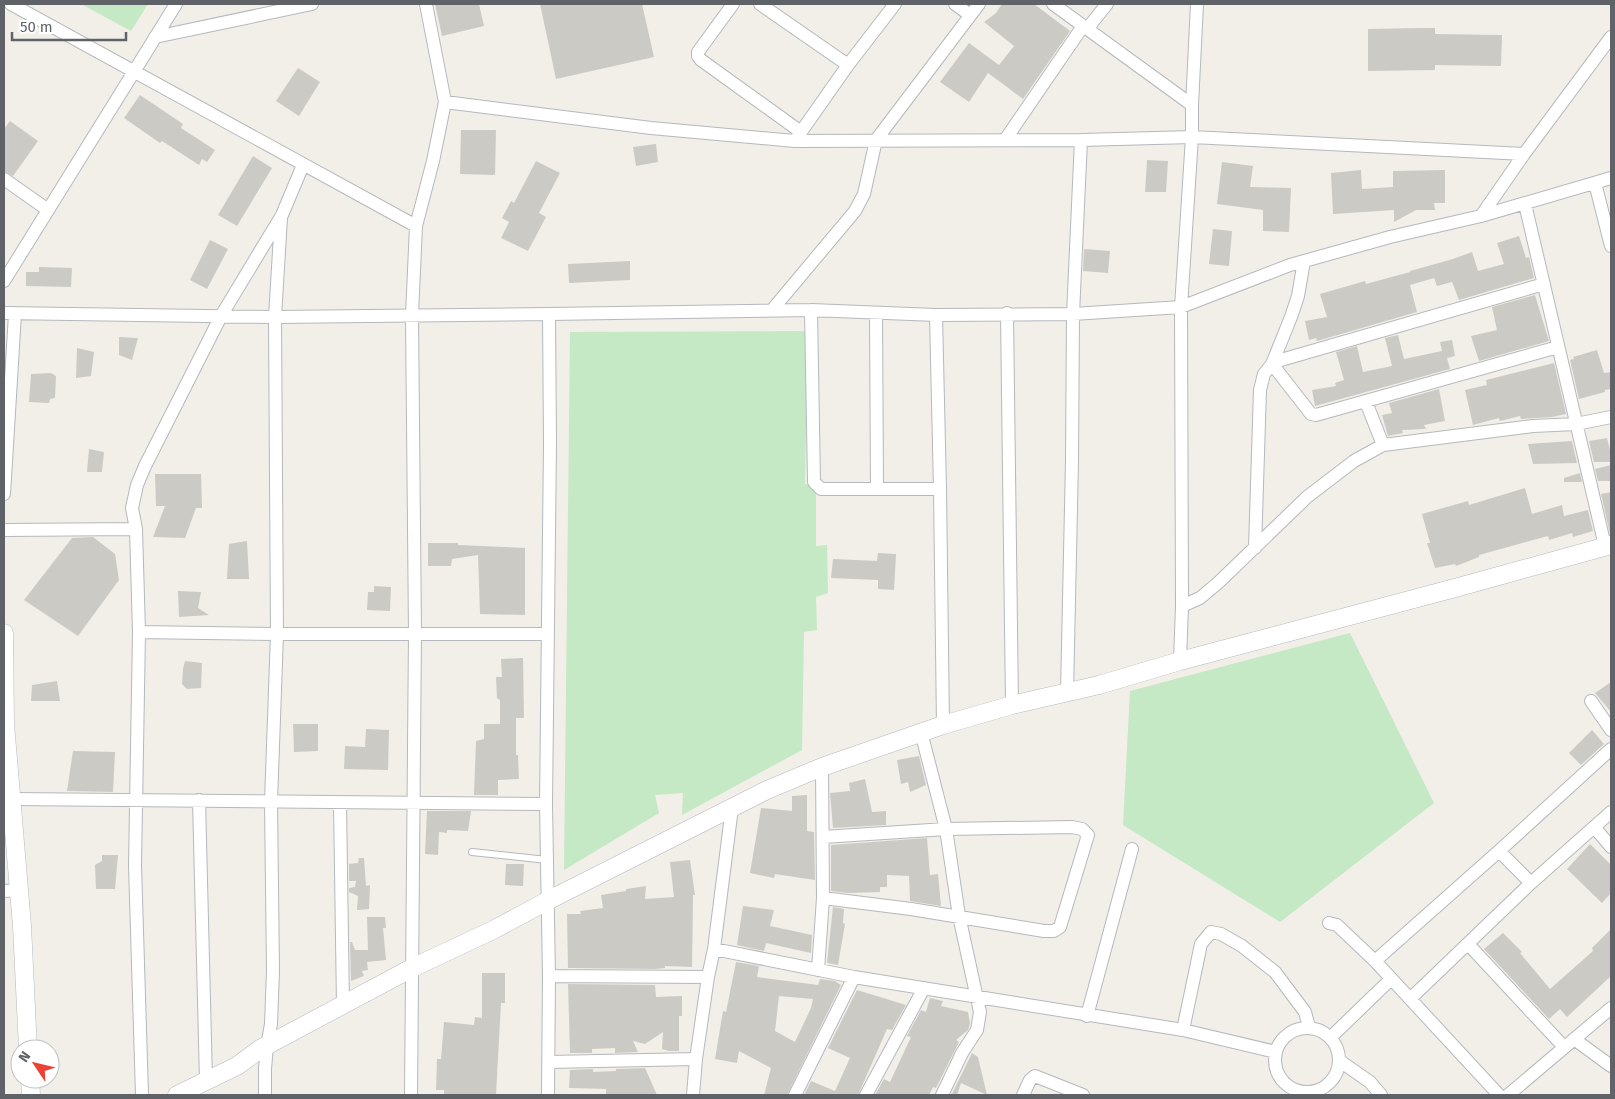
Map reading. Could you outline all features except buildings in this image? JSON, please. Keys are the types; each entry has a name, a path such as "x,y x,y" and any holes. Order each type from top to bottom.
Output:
{"main road":[{"path":"180,1095 237,1066 267,1046 412,968 493,930 767,790 822,767 921,732 1012,705 1067,693 1608,546"},
{"path":"4,633 5,711 13,799 11,890 22,926 28,1039"}],"street":[{"path":"11,4 416,226"},
{"path":"4,280 176,4"},
{"path":"155,37 312,4"},
{"path":"411,1095 415,633 412,315 416,226 433,161 445,102 426,4"},
{"path":"733,4 698,52 698,56 798,136"},
{"path":"760,4 848,65"},
{"path":"798,136 848,65 895,4"},
{"path":"955,4 970,15"},
{"path":"772,310 855,211 864,194 876,140 979,4"},
{"path":"1053,4 1192,105"},
{"path":"1005,140 1085,28 1107,4"},
{"path":"1180,661 1182,606 1181,307 1192,137 1197,4"},
{"path":"1481,216 1524,154 1611,37"},
{"path":"445,102 651,128 876,140 1081,140 1192,137 1524,154"},
{"path":"1067,693 1073,314 1081,140"},
{"path":"142,1095 135,865 140,632 136,528 132,508 137,485 221,316 282,215 303,165"},
{"path":"4,494 9,313 275,317 811,310 936,314 1073,314 1181,307 1304,261 1390,237 1481,216 1611,179"},
{"path":"4,180 48,210"},
{"path":"1595,182 1611,246"},
{"path":"1525,204 1576,424 1608,546"},
{"path":"266,1095 267,1046 272,1024 271,802 277,634 275,317 282,215"},
{"path":"1255,548 1260,390 1264,374 1273,363 1294,310 1304,261"},
{"path":"1273,363 1544,284"},
{"path":"811,310 814,482 821,489 940,489"},
{"path":"876,313 877,489"},
{"path":"548,1095 550,1062 546,804 550,443 549,314"},
{"path":"936,314 943,725"},
{"path":"1007,314 1012,705"},
{"path":"1273,363 1311,414 1316,415 1558,347"},
{"path":"1366,402 1383,445"},
{"path":"1182,606 1200,598 1307,497 1354,461 1383,445 1533,426 1576,424 1611,417"},
{"path":"4,530 136,528"},
{"path":"140,632 548,634"},
{"path":"1592,701 1611,730"},
{"path":"921,732 946,829 959,916 980,1012 977,1030 962,1053 942,1095"},
{"path":"1375,961 1499,852 1611,749"},
{"path":"818,970 823,898 822,767"},
{"path":"13,799 546,804"},
{"path":"199,800 206,1082"},
{"path":"340,803 343,1006"},
{"path":"693,1095 696,1059 714,949 732,808"},
{"path":"1410,999 1531,882 1595,828 1611,812"},
{"path":"823,837 946,829 1072,827 1082,829 1088,835 1060,927 1054,931 823,898"},
{"path":"1595,828 1611,847"},
{"path":"1087,1016 1132,849"},
{"path":"1499,852 1531,882"},
{"path":"1329,923 1337,925 1375,961 1498,1095"},
{"path":"1183,1030 1201,944 1212,932 1222,934 1242,946 1275,972 1305,1012 1309,1027"},
{"path":"1468,944 1569,1043 1611,1066"},
{"path":"714,949 854,977 1183,1030 1276,1052"},
{"path":"549,976 708,977"},
{"path":"795,1095 854,977"},
{"path":"1331,1037 1391,979"},
{"path":"866,1095 924,988"},
{"path":"1508,1095 1611,1008"},
{"path":"1309,1027 1325,1032 1331,1037 1336,1044 1340,1061 1334,1079 1327,1091 1298,1091 1289,1087 1277,1072 1275,1062 1280,1042 1288,1034 1298,1029 1309,1027"},
{"path":"550,1062 696,1059"},
{"path":"1340,1061 1370,1082 1382,1095"},
{"path":"1022,1095 1030,1080 1035,1076 1083,1095"}],"lane":[{"path":"472,852 547,860"}],"green space":[{"path":"81,4 148,4 131,31"},
{"path":"808,331 805,484 816,486 816,546 827,545 828,593 816,597 817,630 804,632 802,750 682,815 683,793 655,795 659,813 564,870 570,332"},
{"path":"1350,633 1434,803 1280,922 1123,825 1130,691"}]}
